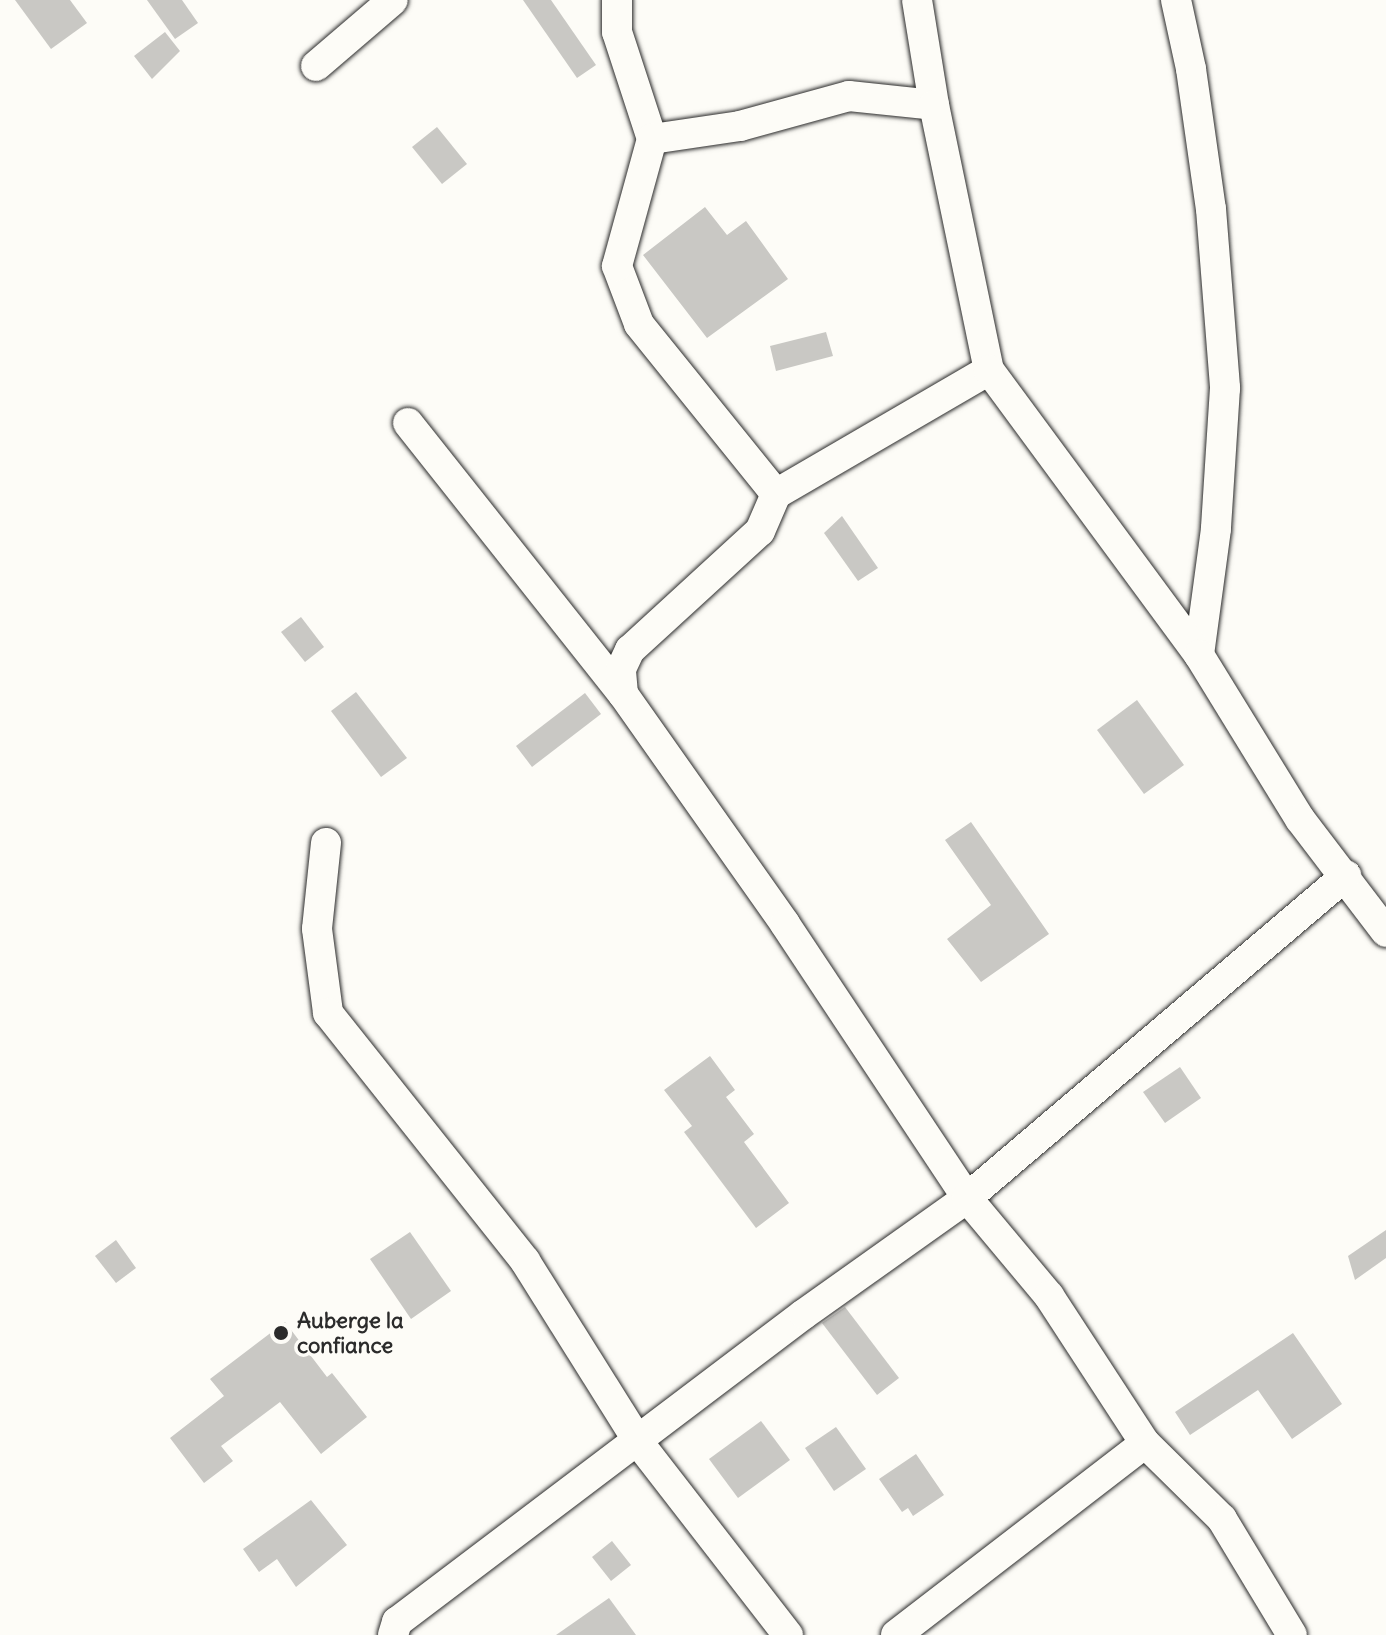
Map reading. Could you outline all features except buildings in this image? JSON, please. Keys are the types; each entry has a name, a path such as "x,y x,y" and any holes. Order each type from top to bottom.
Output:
{"street":[{"path":"316,66 393,0"},
{"path":"617,0 617,32 652,139 617,266 639,324 776,494"},
{"path":"1176,0 1191,69 1211,209 1225,388 1216,529 1199,655"},
{"path":"921,3 934,105 989,370 1199,655 1300,819 1346,875 1386,932"},
{"path":"652,139 740,126 849,96 934,105"},
{"path":"623,694 621,669 630,650 760,531 776,494 989,370"},
{"path":"408,423 623,694 785,924 967,1198 1049,1296 1145,1443 1222,1519 1292,1635"},
{"path":"326,843 317,929 328,1013 525,1261 639,1443 788,1635"},
{"path":"393,1635 397,1622 639,1443 804,1314 967,1198 1346,875"},
{"path":"896,1635 1145,1443"}],"place":[{"name":"Auberge la confiance","path":"281,1333"}]}
